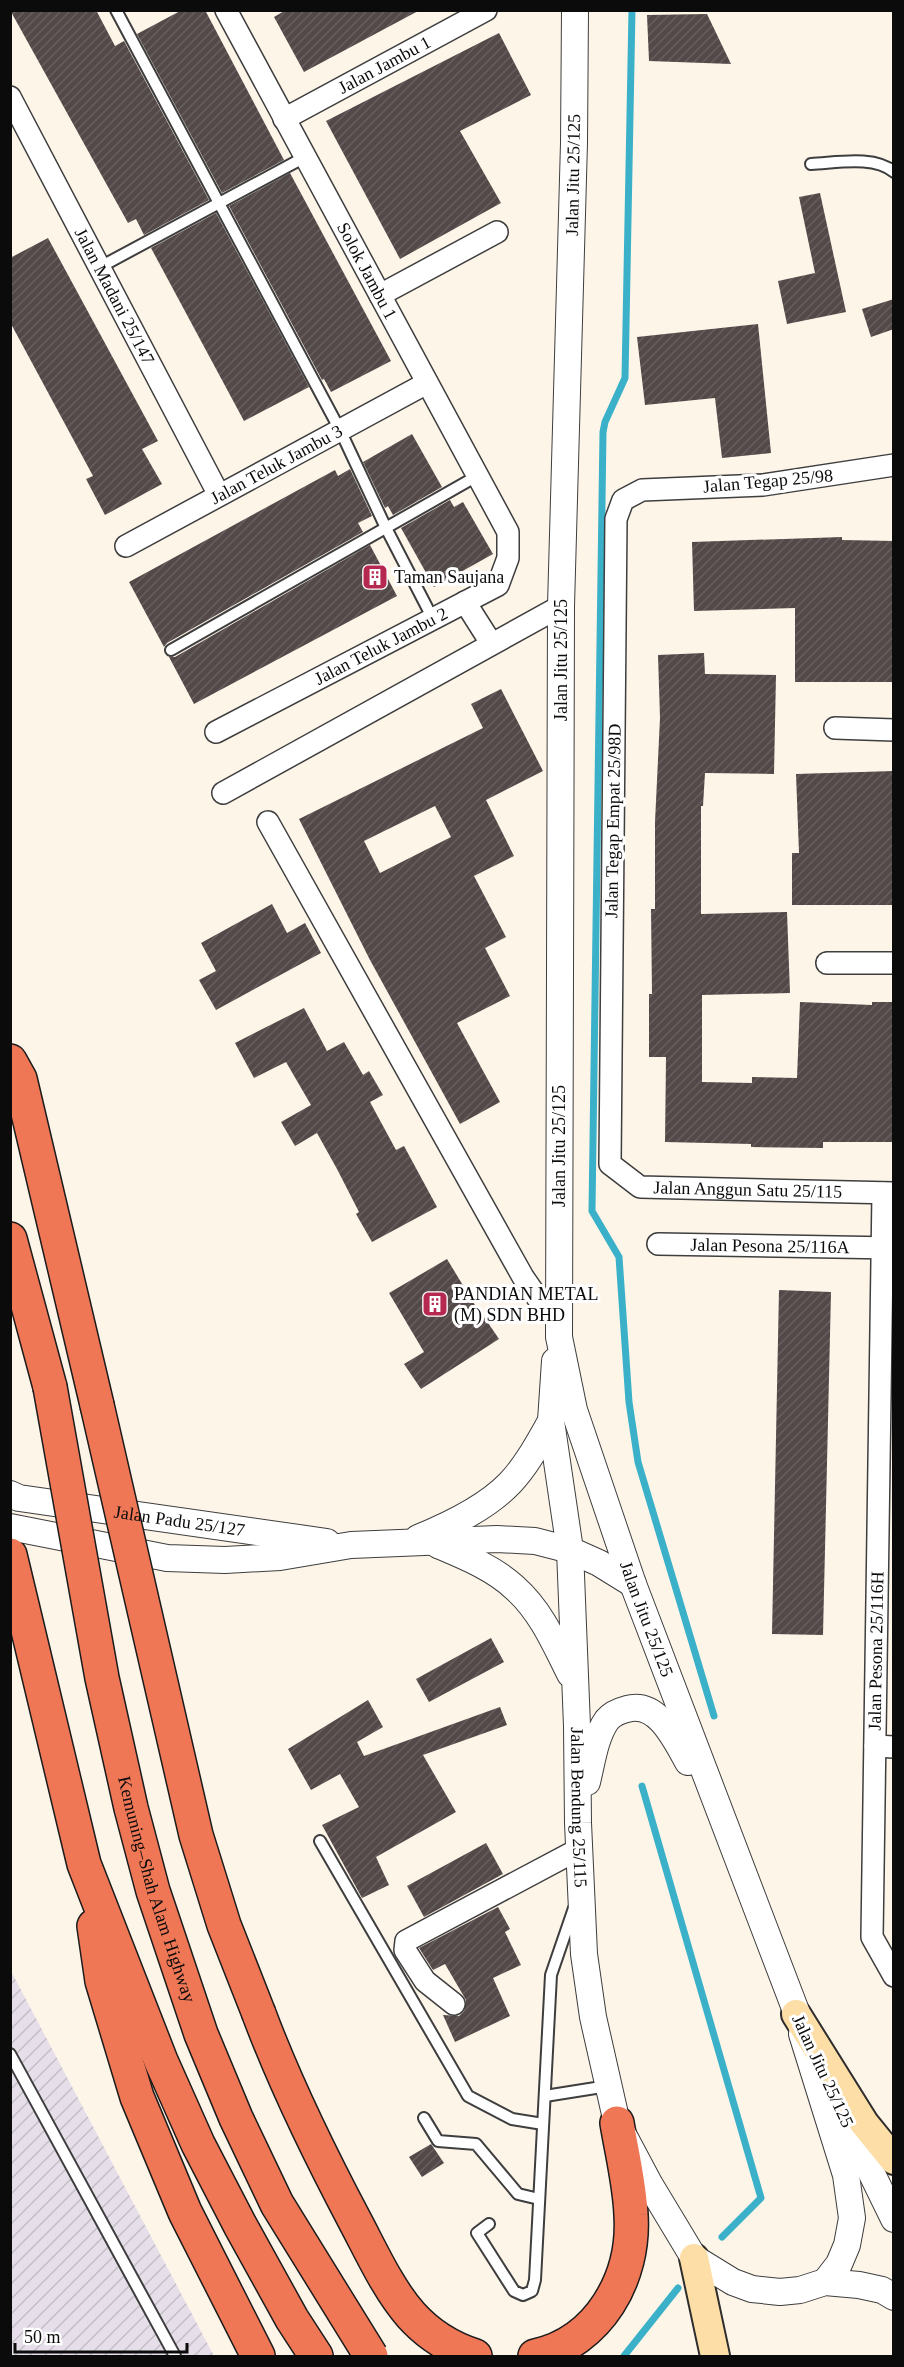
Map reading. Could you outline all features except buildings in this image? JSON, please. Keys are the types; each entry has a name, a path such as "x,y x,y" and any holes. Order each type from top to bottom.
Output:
{"highway":[{"path":"10,1061 20,1078 196,1835 224,1925 283,2076 312,2140 378,2264 410,2313 425,2329 443,2343 475,2356"},
{"name":"Kemuning–Shah Alam Highway","path":"10,1239 50,1387 102,1678 131,1808 157,1902 201,2034 236,2118 278,2204 371,2356"},
{"path":"10,1555 84,1864 102,1981 137,2097 185,2212 258,2356"},
{"path":"84,1864 161,2061 198,2144 274,2288 316,2356"},
{"path":"535,2356 546,2354 577,2338 591,2326 617,2290 627,2266 631,2215 617,2123"}],"main road":[{"path":"796,2014 864,2123 894,2160"},
{"path":"694,2258 715,2356"}],"street":[{"name":"Solok Jambu 1","path":"226,10 508,532"},
{"name":"Jalan Jambu 1","path":"284,118 486,10"},
{"name":"Jalan Jitu 25/125","path":"575,10 574,143 561,606 559,1337 574,1410 633,1584 796,2014 894,2219"},
{"name":"Jalan Madani 25/147","path":"10,97 219,495"},
{"path":"380,295 497,232"},
{"name":"Jalan Teluk Jambu 3","path":"126,546 427,383"},
{"name":"Jalan Tegap 25/98","path":"642,490 763,485 894,465"},
{"name":"Jalan Tegap Empat 25/98D","path":"610,1164 616,519 623,500 642,490"},
{"name":"Jalan Teluk Jambu 2","path":"216,732 498,585 508,558 508,532"},
{"path":"465,602 491,643"},
{"path":"223,793 561,606"},
{"path":"835,728 894,730"},
{"path":"267,822 523,1278 541,1303 559,1307"},
{"path":"827,963 894,963"},
{"name":"Jalan Anggun Satu 25/115","path":"610,1164 640,1187 888,1193"},
{"name":"Jalan Pesona 25/116H","path":"888,1193 884,1746 872,1937 894,1976"},
{"name":"Jalan Pesona 25/116A","path":"658,1244 888,1248"},
{"name":"Jalan Bendung 25/115","path":"559,1337 553,1373 551,1421 570,1550 584,1954 593,2017 617,2123 650,2185 694,2258"},
{"path":"404,1545 446,1526 484,1503 510,1483 532,1454 551,1421"},
{"name":"Jalan Padu 25/127","path":"10,1494 39,1501 351,1545 404,1545 497,1539 525,1540 570,1550 599,1563 633,1584"},
{"name":"Jalan Padu 25/127","path":"10,1527 167,1558 225,1560 280,1557 351,1545"},
{"path":"432,1543 466,1556 515,1587 534,1608 574,1682"},
{"path":"578,1823 599,1736 608,1719 617,1712 630,1708 645,1710 659,1719 669,1730 723,1819"},
{"path":"454,2004 426,1981 405,1950 406,1941 579,1849"},
{"path":"796,2014 846,2175 852,2218 847,2245 839,2264 825,2282"},
{"path":"694,2258 733,2282 752,2289 780,2292 800,2290 825,2282 859,2285 882,2290 894,2297"}],"lane":[{"path":"116,10 340,430 386,528 433,619"},
{"path":"100,267 305,157"},
{"path":"812,164 872,162 887,166 894,172"},
{"path":"171,650 477,476"},
{"path":"320,1841 468,2096 512,2119 543,2124"},
{"path":"489,2224 477,2233 514,2292 523,2295 532,2291 535,2280 540,2199 551,1975 581,1887"},
{"path":"10,2054 175,2356"},
{"path":"545,2096 608,2086"},
{"path":"424,2118 438,2141 476,2144 518,2194 540,2199"}],"shaded area":[{"path":"11,1971 214,2356 11,2356"}],"waterway":[{"path":"632,10 625,378 605,422 603,432 592,1211 619,1257 629,1402 638,1462 714,1716"},
{"path":"642,1786 761,2198 722,2237"},
{"path":"624,2356 678,2288"}],"place":[{"name":"Taman Saujana","path":"375,577"},
{"name":"PANDIAN METAL (M) SDN BHD","path":"435,1304"}]}
